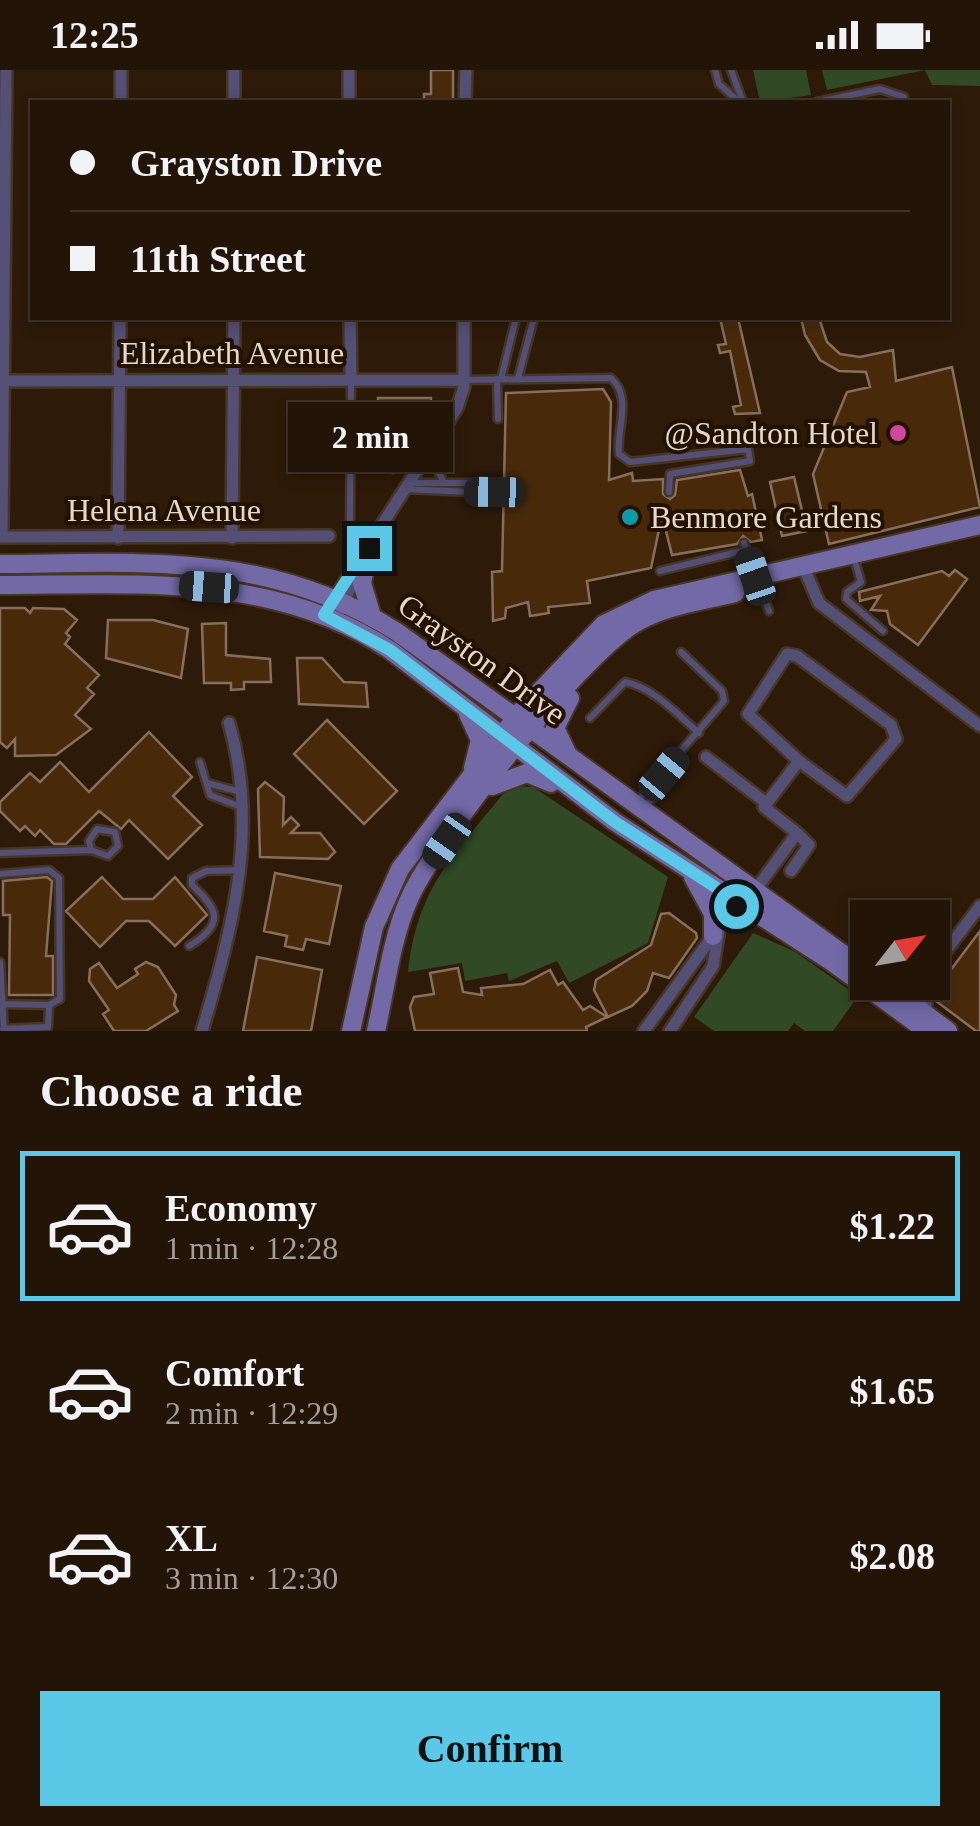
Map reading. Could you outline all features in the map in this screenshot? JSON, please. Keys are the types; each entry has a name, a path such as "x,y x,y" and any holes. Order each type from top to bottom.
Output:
{"main road":[{"path":"376,1031 409,900 483,792 510,741 515,720 596,630 626,610 804,571 980,524"},
{"path":"804,571 856,565 980,536"},
{"path":"371,544 362,583 372,616"},
{"name":"Grayston Drive","path":"0,564 198,563 265,575 339,599 372,616 478,691 637,809 747,898 920,1024 948,1031"},
{"path":"351,1031 374,927 388,891 409,856 461,791 510,741 531,732 603,648 656,613 756,582"},
{"name":"Grayston Drive","path":"0,585 209,587 271,598 330,618 382,644 615,822 690,873 747,898 850,961"},
{"path":"573,762 559,742 556,722 603,648"},
{"path":"478,691 514,698 545,683"},
{"path":"461,791 480,743 476,726 462,706"},
{"path":"483,792 512,775 534,774 615,822"},
{"path":"690,873 710,906 717,931"},
{"name":"Grayston Drive","path":"900,1000 920,1024"}],"street":[{"path":"1,537 6,70"},
{"path":"121,70 121,100"},
{"path":"234,70 234,100"},
{"path":"349,70 349,100"},
{"path":"466,70 466,100"},
{"path":"118,538 120,320"},
{"path":"232,538 234,320"},
{"path":"350,320 351,381"},
{"path":"330,618 371,544 457,408 464,380 464,320"},
{"name":"Elizabeth Avenue","path":"2,381 464,380"},
{"name":"Helena Avenue","path":"1,537 329,536"},
{"path":"804,571 819,603 980,726"},
{"path":"792,654 891,725 896,734 847,796 800,761 748,714 783,657 792,654"},
{"path":"202,1031 223,967 242,870 241,792 230,724"},
{"path":"706,757 766,802 769,816 809,844 791,870"},
{"path":"766,802 800,761"},
{"path":"644,1031 717,931 797,834"},
{"path":"950,945 980,906"},
{"path":"670,1031 713,966 717,931"}],"lane":[{"path":"715,70 716,80 739,100"},
{"path":"730,70 740,100"},
{"path":"827,100 880,89 904,97"},
{"path":"498,420 499,378 515,320"},
{"path":"518,378 533,320"},
{"path":"464,380 610,378 621,392 620,454 630,462 748,449 750,461 672,473 666,480 669,492"},
{"path":"350,518 351,381"},
{"path":"430,453 445,484"},
{"path":"445,484 494,488 407,486 445,484"},
{"path":"660,571 745,546 769,611"},
{"path":"856,565 861,582 846,594 848,604 882,631"},
{"path":"836,616 848,604"},
{"path":"637,809 652,781 664,774 721,708 724,696 680,652"},
{"path":"590,718 625,682 637,684 660,700 699,734"},
{"path":"200,762 216,801 241,807"},
{"path":"206,782 241,792"},
{"path":"0,853 91,850 103,857 112,854 117,836 106,828 96,829 89,841 91,850"},
{"path":"189,946 211,928 216,915 212,904 192,885 192,878 206,871 242,870"},
{"path":"0,874 58,873 61,994 49,1005 2,1004"},
{"path":"0,962 4,1030 48,1027 49,1005"}],"green space":[{"path":"753,70 806,70 811,95 760,100"},
{"path":"822,70 925,70 827,90"},
{"path":"925,70 980,70 980,86 932,85"},
{"path":"518,786 533,787 668,877 648,943 569,983 557,961 509,981 507,973 465,981 462,963 408,972 419,918 440,876 503,794"},
{"path":"753,933 794,951 850,990 850,1000 855,1000 833,1031 805,1031 794,1023 788,1031 714,1031 694,1017"}],"building":[{"path":"431,70 453,70 453,100 424,100 424,94 431,94"},
{"path":"720,320 738,320 760,413 735,414 733,407 741,405 730,351 720,353 718,345 726,344"},
{"name":"@Sandton Hotel","path":"801,320 820,320 827,342 840,354 860,357 893,350 896,381 952,367 980,507 829,544 813,474 847,392 870,387 866,372 839,371 820,360 805,335"},
{"name":"Benmore Gardens","path":"603,389 611,402 609,480 632,473 633,481 663,479 663,494 670,499 675,495 677,480 740,470 748,496 752,494 762,540 751,542 743,536 737,544 672,555 662,515 651,568 587,581 590,603 548,607 549,613 530,616 528,602 506,608 505,618 493,621 492,572 502,571 506,393"},
{"path":"378,398 431,398 431,409 393,473 378,472"},
{"path":"794,477 807,531 782,536 770,482"},
{"path":"955,570 967,579 918,645 890,624 887,611 871,610 880,596 860,601 859,592 942,571 949,576"},
{"path":"0,608 25,608 30,613 33,608 64,609 77,620 66,633 70,637 65,644 99,675 87,688 94,694 75,715 91,729 56,755 15,756 15,739 7,748 0,742"},
{"path":"108,620 153,620 188,629 181,678 106,658"},
{"path":"226,623 226,655 270,659 271,682 244,682 244,689 231,690 231,683 204,683 202,624"},
{"path":"297,658 322,658 344,682 366,683 368,707 299,704"},
{"path":"327,720 397,791 364,824 294,754"},
{"path":"149,732 192,777 173,796 202,825 168,859 129,820 121,829 99,811 66,844 54,844 40,830 35,836 25,826 20,831 0,811 0,802 30,773 40,782 60,762 89,792"},
{"path":"265,782 284,797 283,825 291,817 299,825 291,833 320,833 335,852 328,859 260,857 258,789"},
{"path":"275,873 341,886 329,944 306,939 303,950 285,946 287,936 264,931"},
{"path":"47,877 52,881 46,956 53,956 53,995 9,995 10,915 3,915 3,881"},
{"path":"102,877 123,899 153,899 175,877 207,915 175,946 149,921 126,921 100,947 66,911"},
{"path":"669,913 696,933 697,938 669,978 653,973 647,991 632,1006 608,1017 594,990 596,980 651,945 661,914"},
{"path":"980,931 980,1031 936,1001 950,1000 950,971"},
{"path":"257,957 322,970 311,1031 243,1031"},
{"path":"146,962 158,967 176,995 174,1005 178,1011 146,1031 114,1031 103,1014 109,1010 89,981 90,969 99,963 117,988 138,974 135,969"},
{"path":"458,968 463,992 482,995 481,988 523,984 550,970 558,985 563,982 583,1010 590,1006 607,1017 586,1027 587,1031 415,1031 410,1007 414,997 434,994 430,973"}],"place":[{"name":"@Sandton Hotel","path":"898,433"},
{"name":"Benmore Gardens","path":"630,517"}],"route":[{"path":"369,548 373,539 324,615 390,650 615,822 740,903 736,906"}]}
